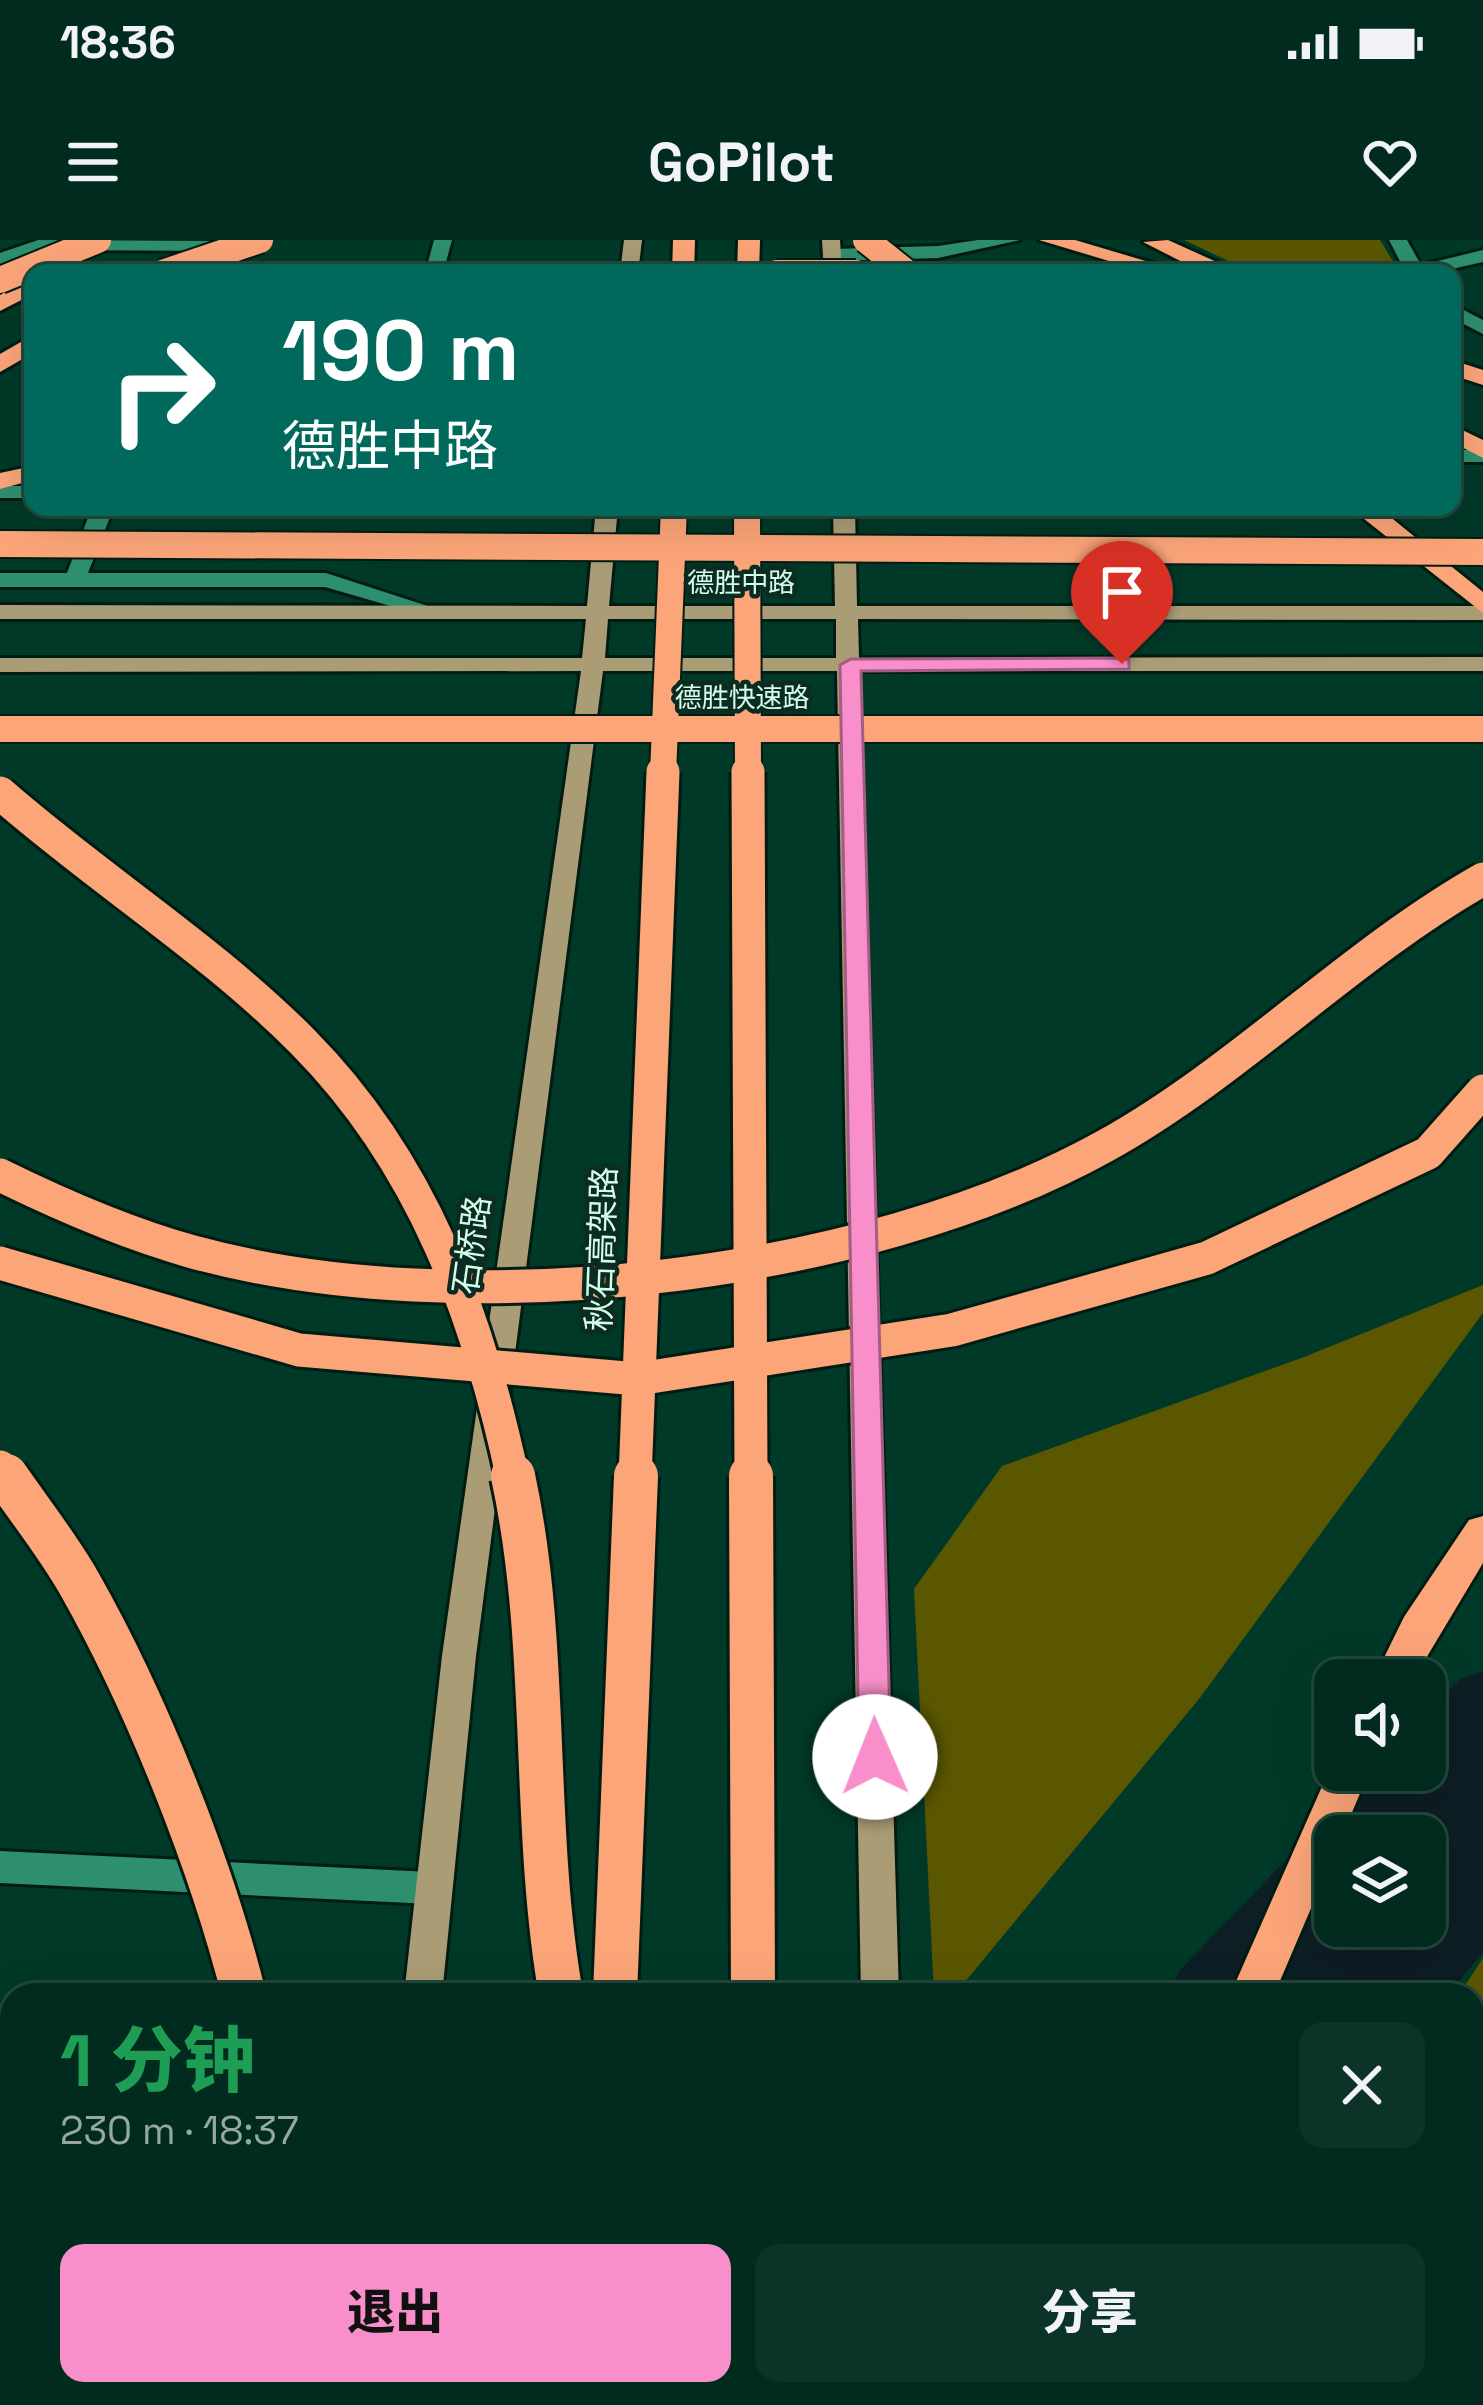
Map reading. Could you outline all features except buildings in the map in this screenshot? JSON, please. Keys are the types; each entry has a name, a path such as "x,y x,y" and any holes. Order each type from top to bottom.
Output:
{"highway":[{"path":"39,264 98,240"},
{"path":"69,264 111,240"},
{"path":"189,264 260,240"},
{"path":"866,240 896,264"},
{"path":"1050,240 1141,264"},
{"path":"1149,240 1202,264"},
{"name":"秋石高架路","path":"615,1983 674,516"},
{"path":"747,516 753,1983"},
{"path":"1373,516 1483,609"},
{"path":"0,544 1483,552"},
{"name":"德胜快速路","path":"0,729 1483,729"},
{"path":"0,793 268,1011 338,1079 402,1161 440,1230 483,1340 521,1501 551,1938 559,1983"},
{"path":"0,1175 82,1216 200,1252 308,1273 411,1282 573,1281 704,1270 838,1248 986,1202 1100,1148 1188,1092 1446,899 1483,879"},
{"path":"0,1263 299,1350 638,1379 952,1330 1207,1258 1428,1153 1483,1091"},
{"path":"0,1467 79,1583 147,1726 227,1927 241,1983"},
{"path":"1403,1659 1483,1531"},
{"path":"1257,1983 1340,1791"}],"main road":[{"name":"石桥路","path":"424,1983 430,1888 593,664 606,516"},
{"path":"844,516 880,1983"},
{"name":"德胜中路","path":"0,612 1483,609"},
{"path":"0,664 1483,664"}],"street":[{"path":"832,256 991,252 1011,240"},
{"path":"0,260 44,244 225,243"},
{"path":"1449,264 1483,256"},
{"path":"75,580 100,516"},
{"path":"0,580 326,580 432,611"},
{"path":"0,1867 430,1888"}],"shaded area":[{"path":"1184,240 1380,240 1395,264 1235,264"},
{"path":"1483,1285 1483,1313 1199,1699 964,1983 933,1983 914,1589 1002,1466 1304,1357"},
{"path":"1483,1958 1483,1983 1467,1983"}],"water":[{"path":"1483,1700 1483,1952 1458,1983 1215,1983 1314,1879 1314,1947 1446,1947 1446,1815 1375,1815 1397,1791 1446,1791 1446,1739"}],"waterway":[{"path":"1446,1739 1483,1700"},
{"path":"1375,1815 1397,1791"},
{"path":"1216,1983 1314,1879"}],"route":[{"path":"875,1757 851,665 1122,664"}]}
